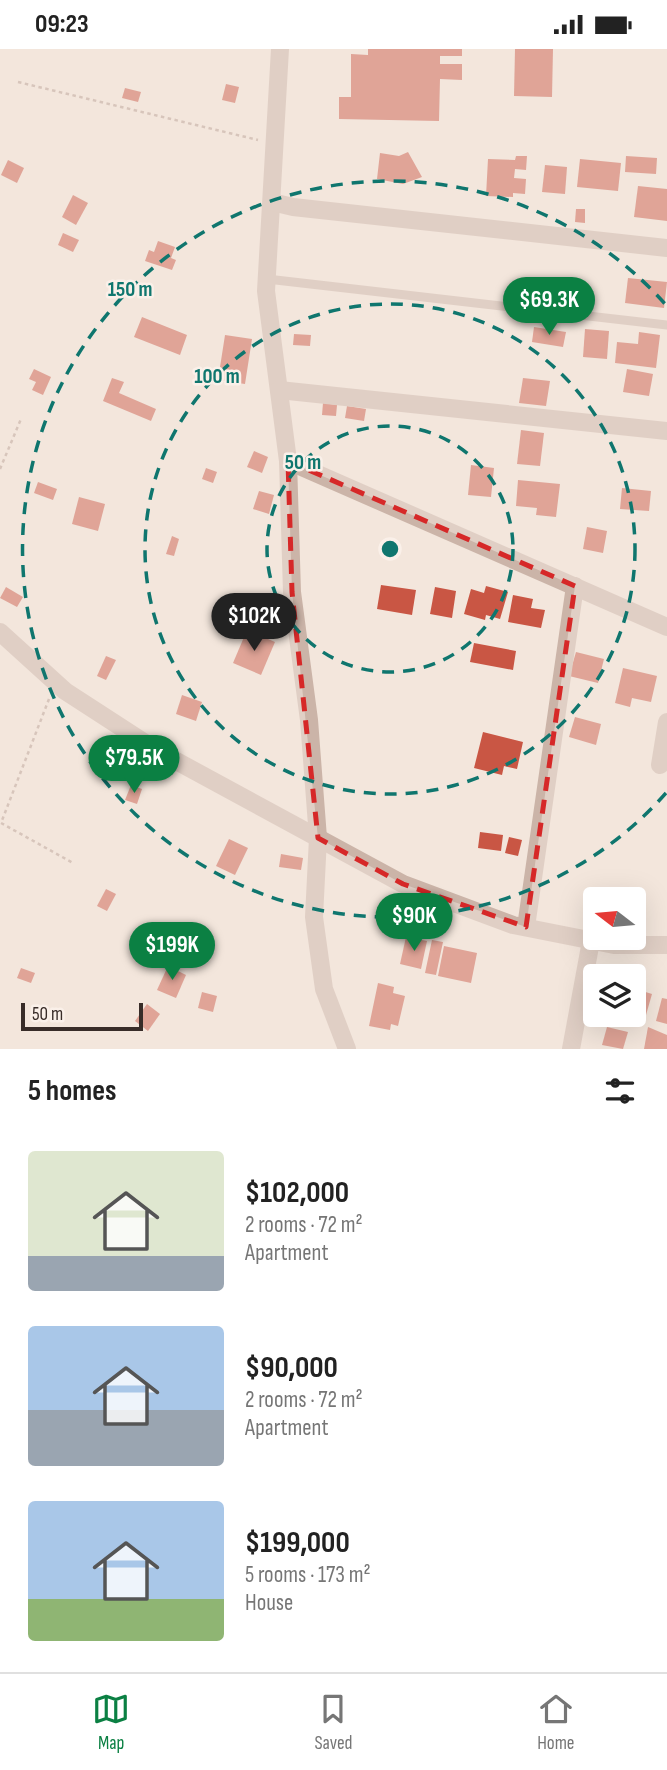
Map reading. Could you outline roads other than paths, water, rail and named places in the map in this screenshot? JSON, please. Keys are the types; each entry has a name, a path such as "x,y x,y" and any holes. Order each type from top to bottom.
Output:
{"street":[{"path":"280,49 267,279 288,461 292,592 309,720 318,838 316,929 324,989 352,1048"},
{"path":"272,202 293,207 667,248"},
{"path":"279,390 667,431"},
{"path":"288,461 667,627"},
{"path":"526,927 576,586"},
{"path":"0,632 55,683 156,750 403,884 526,927 583,939"},
{"path":"660,765 667,722"},
{"path":"646,945 667,945"},
{"path":"571,1049 589,950"}],"lane":[{"path":"267,279 667,324"}]}
